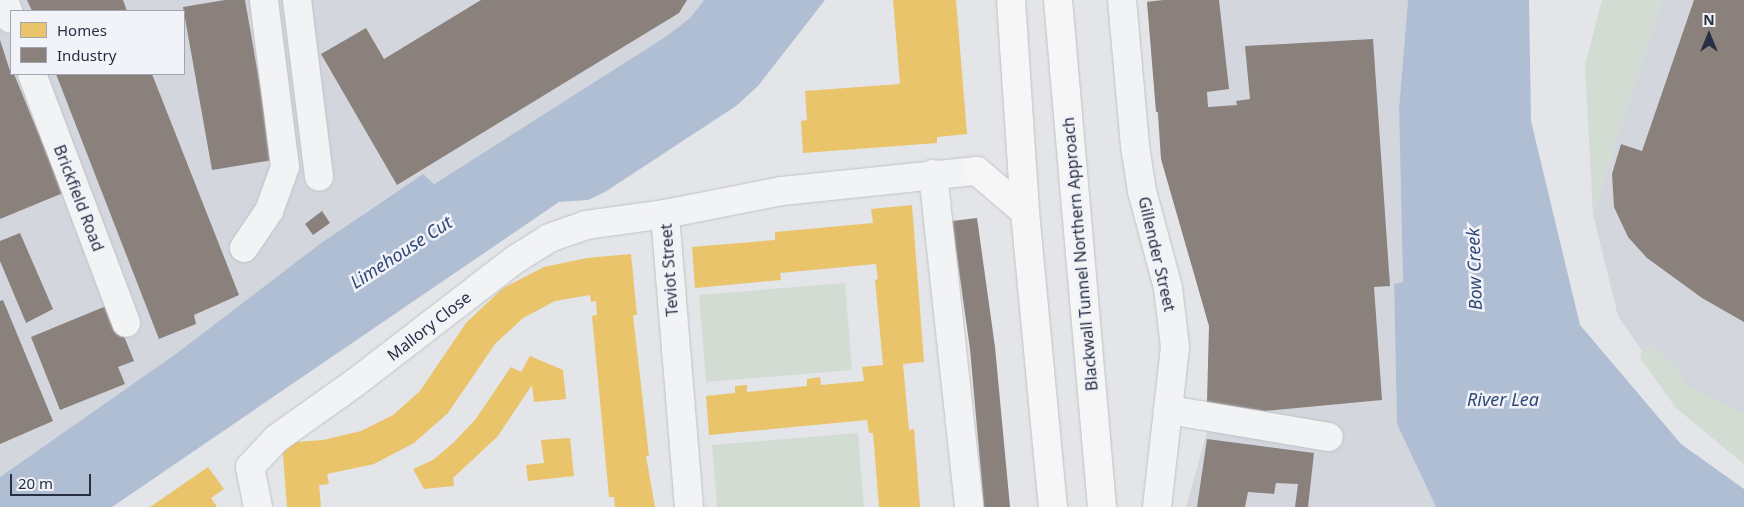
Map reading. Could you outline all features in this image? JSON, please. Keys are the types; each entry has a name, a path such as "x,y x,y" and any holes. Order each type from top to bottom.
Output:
{"highway":[{"path":"1012,0 1025,212 1053,507"},
{"name":"Blackwall Tunnel Northern Approach","path":"1058,0 1102,507"},
{"path":"977,171 1025,212"}],"street":[{"path":"4,0 10,16"},
{"path":"244,248 270,210 285,167 264,0"},
{"path":"297,0 319,177"},
{"name":"Gillender Street","path":"1122,0 1135,146 1142,191 1168,288 1175,347 1157,507"},
{"name":"Brickfield Road","path":"32,75 126,323"},
{"name":"Teviot Street","path":"689,507 665,214 782,191 933,174 977,171"},
{"path":"933,174 970,507"},
{"name":"Mallory Close","path":"258,507 250,467 276,439 364,376 516,259 549,238 586,225 665,214"},
{"path":"1169,410 1329,437"}],"shaded area":[{"path":"0,0 704,0 691,17 668,36 433,184 422,175 388,197 321,243 177,353 0,477"},
{"path":"1147,0 1408,0 1399,108 1403,283 1394,284 1397,423 1436,507 1186,507 1207,432 1209,326 1161,159"},
{"path":"1602,0 1662,0 1593,214 1585,65"},
{"path":"1662,0 1744,0 1744,434 1642,351 1618,316 1593,214"},
{"path":"845,283 852,370 706,382 699,295"},
{"path":"1650,344 1673,363 1688,386 1744,413 1744,464 1676,408 1640,358 1642,351"},
{"path":"858,433 864,507 717,507 712,445"}],"water":[{"name":"Limehouse Cut","path":"704,0 825,0 758,86 736,106 605,192 588,200 559,202 112,507 0,507 0,477 177,353 321,243 423,174 434,184 667,36 691,17"},
{"name":"River Lea","path":"1408,0 1529,0 1531,121 1580,325 1681,444 1744,489 1744,507 1436,507 1397,424 1394,284 1403,282 1399,108"}],"building: Homes":[{"path":"893,0 956,0 967,134 937,137 937,143 803,153 801,121 807,120 805,91 900,84"},
{"path":"912,205 924,362 903,364 909,430 914,429 920,507 879,507 873,433 869,433 867,420 709,435 706,396 735,393 735,386 747,385 747,392 807,386 807,379 820,377 821,385 864,381 862,367 883,365 875,280 878,279 876,264 780,273 781,280 695,288 692,247 775,240 775,232 873,223 871,209"},
{"path":"631,254 637,315 633,315 649,456 646,456 655,507 615,507 614,497 609,497 592,316 597,315 596,301 591,302 590,295 555,301 523,318 495,344 448,413 414,443 374,464 327,474 329,484 319,485 321,507 287,507 282,443 323,440 361,431 393,415 420,391 466,323 503,288 544,267 587,258"},
{"path":"530,356 563,370 566,399 534,402 532,385 497,437 453,478 454,486 424,489 413,469 433,460 453,443 475,420 511,367 521,372"},
{"path":"570,438 574,476 528,481 526,465 544,463 541,440"},
{"path":"208,467 224,489 211,498 217,507 150,507"}],"building: Industry":[{"path":"27,0 123,0 127,10 32,10"},
{"path":"225,0 245,0 273,160 212,170 183,7"},
{"path":"481,0 687,0 679,13 397,185 321,54 366,28 384,59"},
{"path":"1163,0 1219,0 1229,89 1207,92 1208,107 1237,105 1236,101 1250,99 1245,46 1373,39 1390,286 1374,287 1382,400 1264,411 1207,402 1209,326 1161,159 1147,2"},
{"path":"1694,0 1744,0 1744,322 1702,298 1647,258 1628,237 1614,207 1612,174 1621,144 1642,151"},
{"path":"0,40 10,75 14,75 63,193 0,219"},
{"path":"56,75 152,75 239,295 194,315 196,324 159,339"},
{"path":"322,211 330,223 313,235 305,224"},
{"path":"977,218 995,347 1010,507 984,507 970,349 952,221"},
{"path":"20,233 53,309 26,323 0,261 0,241"},
{"path":"3,300 53,421 0,444 0,301"},
{"path":"111,304 134,361 118,367 125,384 60,410 31,337"},
{"path":"1207,439 1314,453 1308,507 1295,507 1298,484 1276,483 1274,494 1248,492 1245,507 1197,507"}],"water label":[{"name":"Bow Creek","path":"1474,269"}]}
